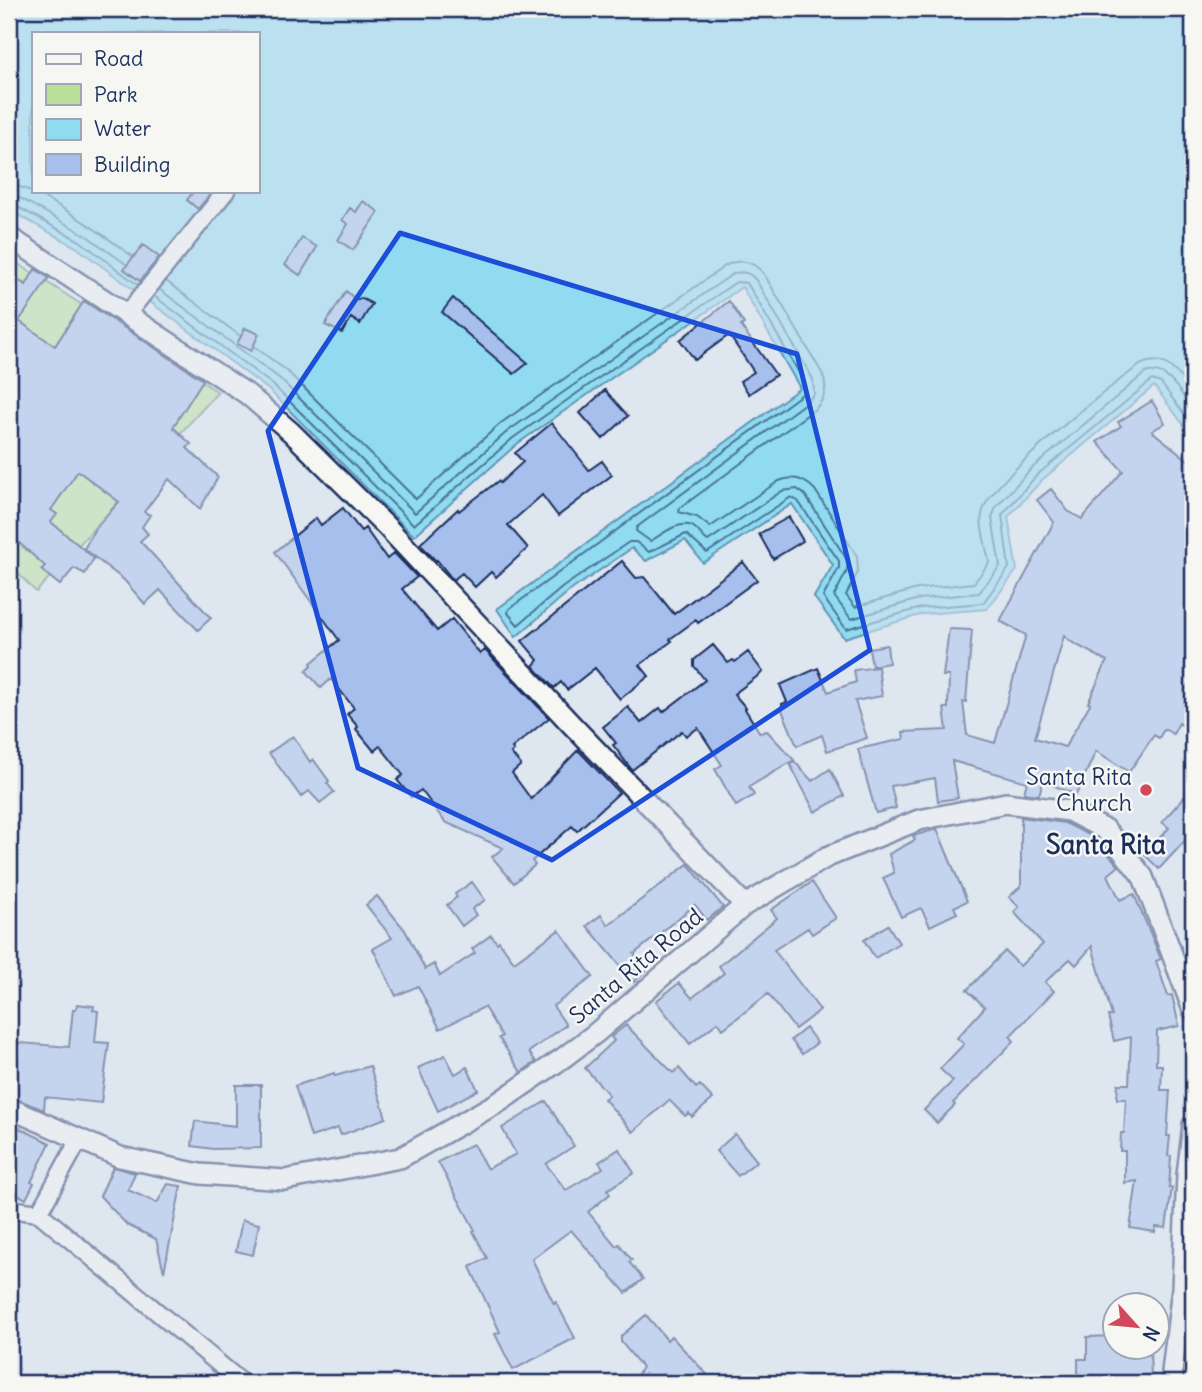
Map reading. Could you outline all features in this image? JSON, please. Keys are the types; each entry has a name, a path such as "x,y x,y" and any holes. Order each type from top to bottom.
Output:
{"street":[{"path":"127,314 225,192"},
{"path":"9,237 247,394 299,439 388,528 745,905"},
{"name":"Santa Rita Road","path":"9,1108 120,1157 200,1174 285,1180 400,1158 499,1102 563,1058 745,905 827,857 919,820 1006,803 1069,811 1106,830 1143,877 1193,1010"},
{"path":"1174,1383 1172,1372 1182,1288 1187,1175 1193,1125"},
{"path":"39,1213 80,1138"},
{"path":"9,1209 39,1213 242,1383"}],"highlighted area":[{"path":"400,233 797,354 870,650 552,860 358,768 268,431"}],"green space":[{"path":"9,258 218,392 36,592 9,564"}],"water":[{"path":"9,9 1193,9 1193,437 1154,386 1042,480 1008,517 1017,570 987,609 923,614 844,638 814,597 833,565 792,504 703,563 685,540 646,561 632,548 567,593 516,637 497,609 800,388 742,287 517,444 414,536 269,390 76,247 9,210"}],"building":[{"path":"193,192 212,192 198,209 187,200"},
{"path":"363,201 379,212 353,250 338,240 348,224 342,220 350,208 356,212"},
{"path":"302,238 317,247 300,275 285,265"},
{"path":"143,245 159,257 140,281 124,269"},
{"path":"35,269 49,278 19,321 55,346 84,301 203,380 173,427 191,444 187,448 218,477 200,509 169,479 144,512 150,515 142,527 148,534 140,541 211,618 198,630 160,590 145,604 124,580 84,549 94,530 119,502 78,471 51,510 57,514 51,522 94,558 85,574 74,568 60,585 41,570 45,566 9,534 9,274 26,285"},
{"path":"346,291 356,300 361,298 372,304 360,324 351,318 342,333 325,325"},
{"path":"453,298 528,363 514,374 442,312"},
{"path":"729,301 744,324 741,326 776,375 749,394 740,381 754,372 729,335 695,360 680,340"},
{"path":"245,328 259,334 251,351 237,344"},
{"path":"605,390 628,416 603,439 580,413"},
{"path":"1152,401 1165,423 1152,431 1193,464 1193,732 1179,723 1173,734 1164,729 1159,738 1154,735 1129,772 1096,751 1076,795 1043,781 1039,795 1024,793 1027,782 952,761 958,798 938,801 935,778 891,786 896,808 876,813 858,749 904,739 903,732 947,730 944,708 948,708 949,676 943,676 949,629 972,630 966,702 963,702 967,735 995,743 1026,635 1000,621 1054,522 1037,500 1051,489 1068,511 1082,519 1123,471 1097,442 1121,426 1118,422","holes":["1064,636 1107,661 1088,703 1090,704 1065,747 1035,738"]},
{"path":"552,423 589,470 602,461 612,475 558,516 542,495 508,525 528,548 496,577 491,572 475,587 462,573 453,580 420,544 458,509 459,511 498,481 500,483 523,462 515,453"},
{"path":"343,508 361,531 365,528 387,559 394,553 417,577 402,589 437,631 452,619 480,654 485,650 549,718 512,748 514,750 511,753 521,765 512,773 531,799 578,750 619,793 577,831 572,826 532,861 535,865 514,883 492,857 503,848 445,822 421,790 411,797 397,780 403,775 380,746 374,751 356,729 358,727 347,714 354,708 331,679 321,688 306,671 311,663 339,640 275,552 316,518 321,525"},
{"path":"789,517 803,541 773,559 759,534"},
{"path":"622,561 636,578 644,577 674,614 743,562 757,580 698,623 696,620 640,665 649,676 620,699 595,668 567,690 561,682 554,688 533,666 538,660 522,641"},
{"path":"713,645 728,663 733,660 735,662 748,652 763,672 734,694 746,708 760,733 767,731 794,760 749,787 754,795 736,806 715,769 722,765 698,728 686,736 682,731 632,770 603,727 628,707 641,723 660,708 663,712 705,680 694,666 694,660"},
{"path":"887,645 889,663 872,666 869,648"},
{"path":"878,667 882,696 855,701 867,738 827,751 822,735 797,746 782,710 782,704 787,702 780,685 818,668 828,692 856,682 854,670"},
{"path":"293,736 310,762 313,759 334,792 320,803 309,791 301,797 269,753"},
{"path":"794,761 812,781 830,769 844,796 815,812 790,764"},
{"path":"1193,787 1193,832 1159,869 1144,854 1169,828 1162,822"},
{"path":"1021,817 1065,823 1093,837 1119,866 1108,875 1120,900 1134,894 1161,959 1156,961 1168,996 1172,995 1179,1026 1157,1031 1156,1065 1162,1065 1161,1090 1170,1090 1167,1136 1170,1136 1168,1156 1171,1156 1169,1188 1172,1188 1166,1228 1156,1227 1155,1232 1130,1228 1137,1181 1125,1183 1125,1151 1120,1151 1126,1099 1117,1099 1118,1084 1129,1084 1131,1037 1114,1041 1108,1016 1112,1016 1092,946 1076,965 1070,959 1045,982 1054,991 1010,1036 1014,1041 937,1123 924,1110 953,1081 940,1069 964,1044 957,1038 985,1007 967,990 1005,951 1020,966 1043,944 1014,912 1019,907 1009,897 1021,886"},
{"path":"937,829 967,901 954,907 957,913 930,926 921,908 901,917 883,878 894,873 889,854 915,840 913,836"},
{"path":"688,864 723,907 707,920 695,905 634,954 647,970 634,982 587,926 601,915 608,925"},
{"path":"472,882 485,900 472,909 476,915 462,926 447,905 457,897 455,894"},
{"path":"812,882 836,918 812,934 808,928 774,950 820,1010 795,1029 768,994 723,1029 718,1022 690,1044 656,1001 679,983 692,998 724,973 719,966 777,918 771,910"},
{"path":"377,896 405,930 425,969 434,964 440,976 475,953 472,949 491,935 497,943 499,941 514,962 559,930 593,977 553,1006 566,1025 529,1052 536,1062 521,1072 499,1038 502,1036 484,1007 440,1029 418,986 396,996 373,949 392,938 366,905"},
{"path":"888,925 899,943 875,958 864,940"},
{"path":"77,1004 94,1006 93,1010 98,1011 95,1042 109,1043 101,1103 45,1097 44,1110 9,1096 9,1042 69,1047 73,1009 76,1009"},
{"path":"626,1025 673,1073 679,1068 696,1088 700,1085 713,1099 692,1117 689,1113 685,1116 669,1100 633,1132 604,1099 609,1095 585,1068 614,1041 611,1037"},
{"path":"806,1028 817,1043 802,1054 791,1040"},
{"path":"445,1055 455,1074 467,1067 478,1090 438,1111 418,1068"},
{"path":"370,1066 386,1118 341,1135 338,1128 311,1137 295,1086 334,1073 335,1076"},
{"path":"236,1085 261,1085 261,1148 213,1149 192,1146 195,1121 236,1126"},
{"path":"546,1101 574,1146 546,1164 566,1190 603,1168 599,1162 619,1149 634,1173 607,1190 610,1194 588,1212 616,1246 619,1244 643,1279 626,1293 571,1230 532,1259 554,1304 556,1302 575,1338 513,1370 495,1334 500,1332 470,1267 487,1258 438,1162 473,1144 487,1169 516,1154 502,1128"},
{"path":"9,1123 50,1143 31,1182 34,1183 26,1199 9,1190"},
{"path":"735,1134 757,1161 738,1176 716,1151"},
{"path":"113,1167 135,1173 128,1190 157,1203 168,1184 181,1186 164,1272 156,1239 127,1225 100,1196"},
{"path":"242,1220 259,1224 253,1255 236,1251"},
{"path":"646,1315 667,1340 671,1336 715,1383 633,1383 642,1367 621,1342 621,1336"},
{"path":"1087,1337 1100,1337 1100,1360 1150,1360 1151,1383 1093,1383 1093,1375 1078,1375 1078,1359 1087,1359"}],"place":[{"name":"Santa Rita Church","path":"1146,790"}],"district":[{"name":"Santa Rita","path":"1106,845"}]}
